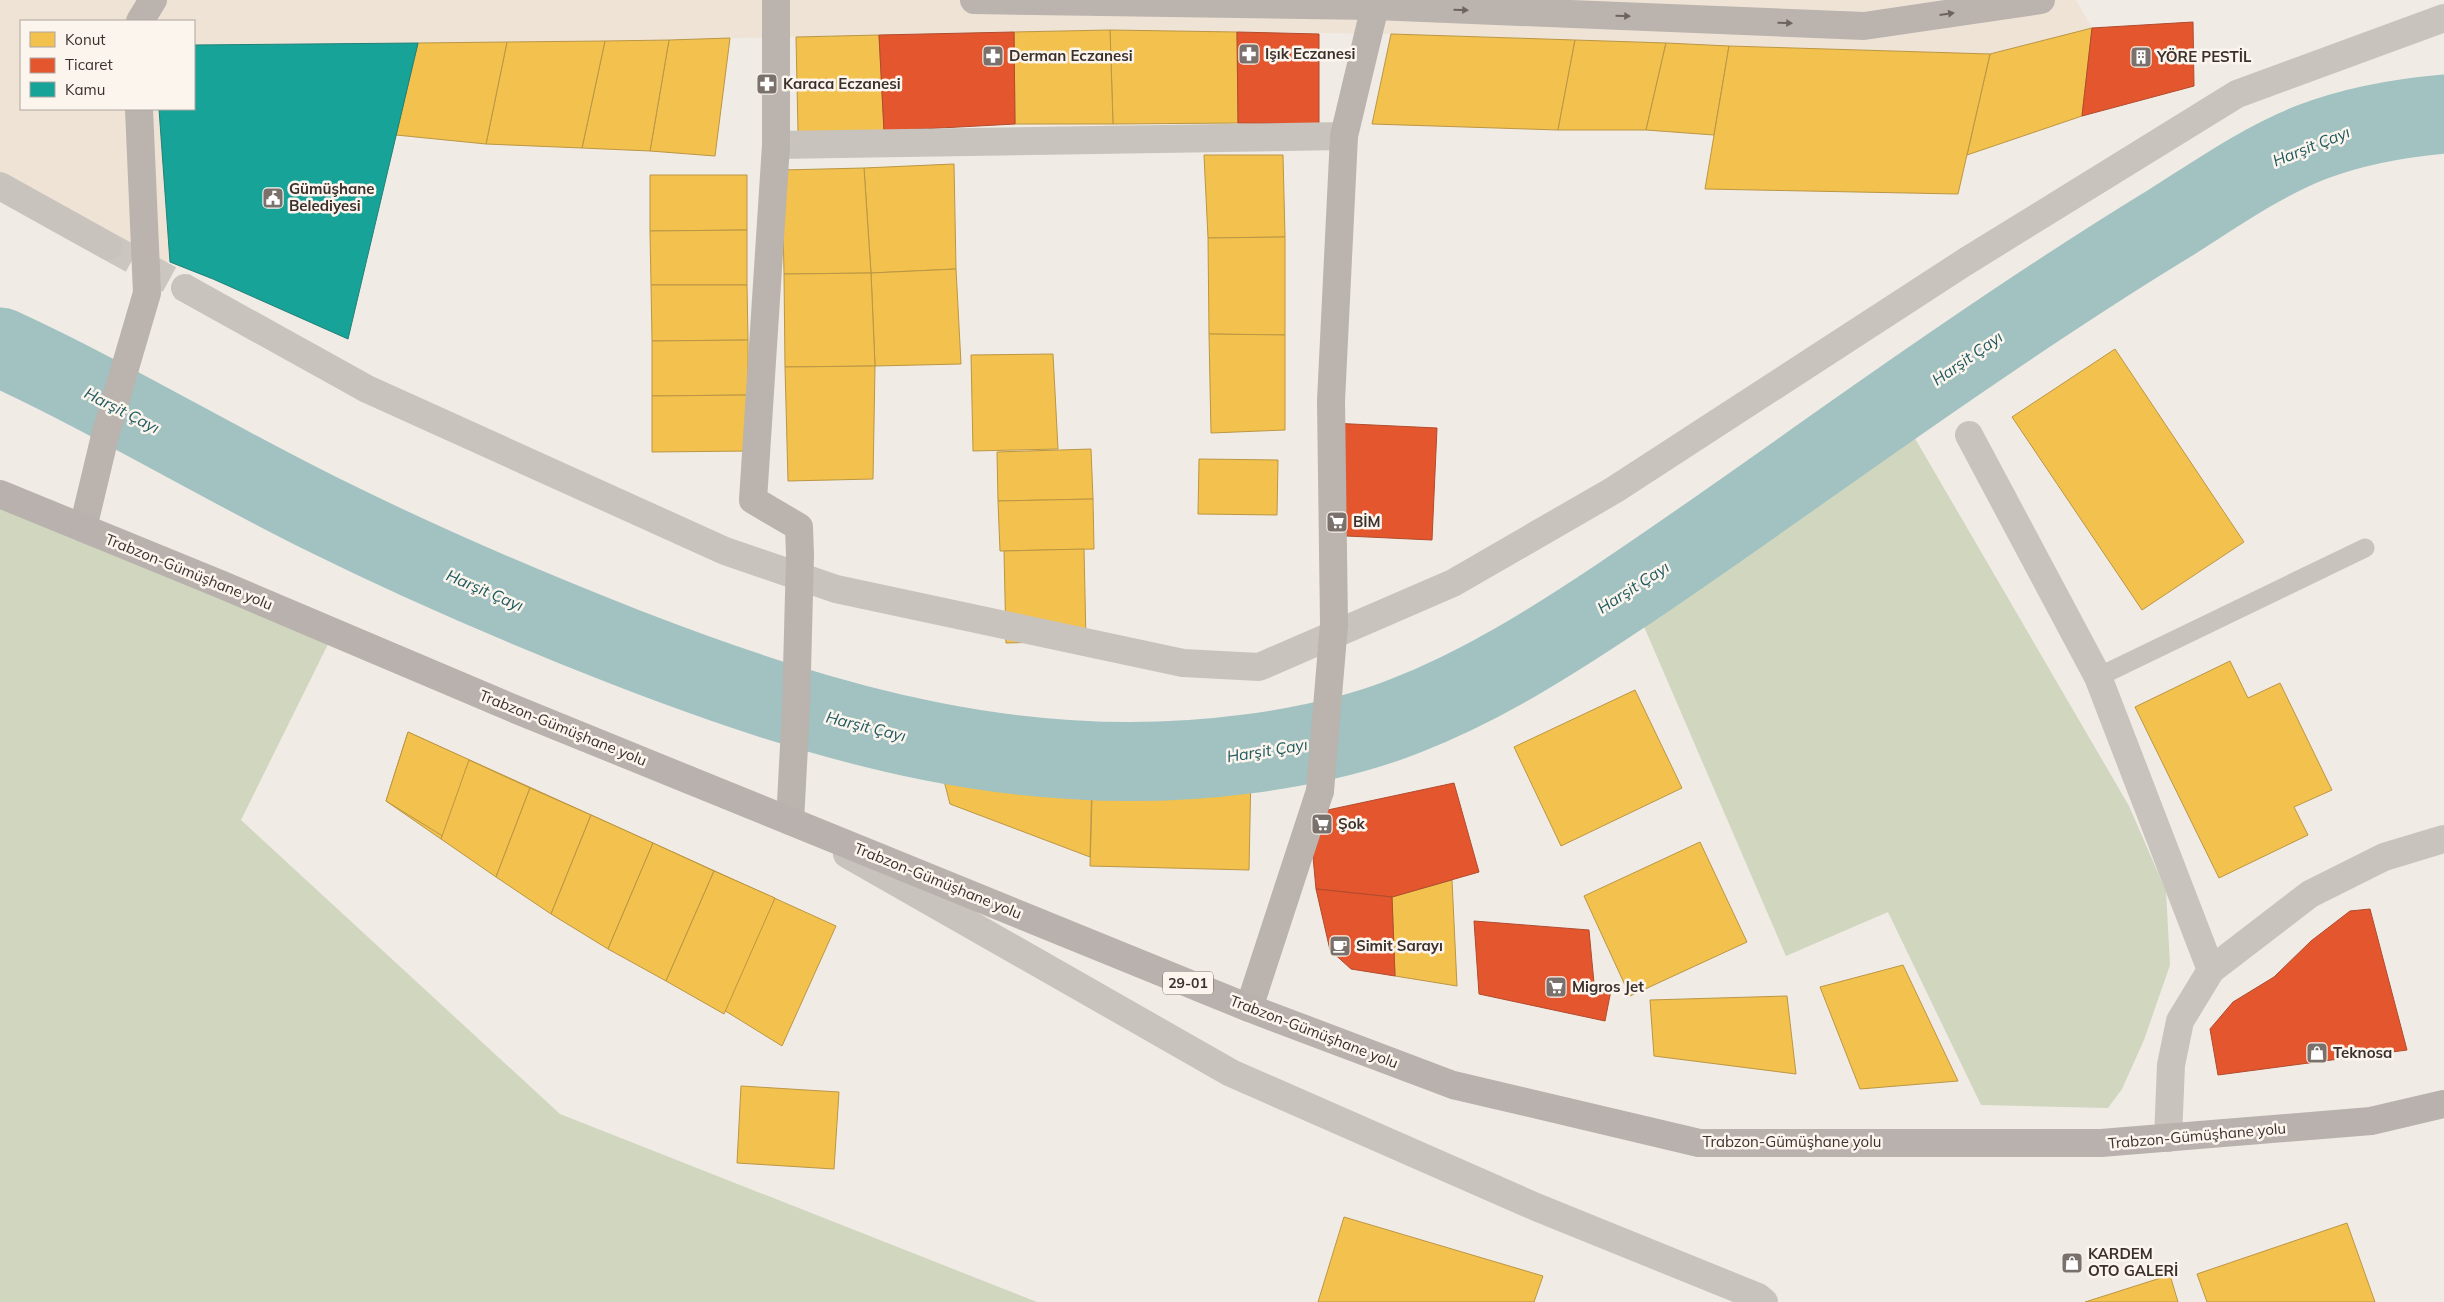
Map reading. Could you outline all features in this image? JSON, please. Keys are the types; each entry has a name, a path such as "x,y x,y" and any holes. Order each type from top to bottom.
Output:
{"main road":[{"path":"141,20 153,0"},
{"path":"776,0 776,145 754,500 799,527 796,709 790,821"},
{"path":"974,0 1375,3 1864,26 2041,0"},
{"path":"1249,1008 1320,791 1334,624 1331,401 1344,136 1375,3"},
{"path":"83,528 106,436 147,293 139,110"},
{"name":"Trabzon-Gümüşhane yolu","path":"0,494 220,584 517,710 1249,1008 1453,1085 1699,1142 2101,1143 2371,1121 2444,1104"}],"street":[{"path":"184,288 367,389 724,552 836,589 1183,663 1259,667 1453,583 1614,490 1965,262 2236,94 2444,18"},
{"path":"776,145 1344,136"},
{"path":"0,186 108,246"},
{"path":"1969,435 2098,677 2211,970"},
{"path":"790,821 1231,1072 1536,1207 1758,1297 1764,1302"},
{"path":"2168,1138 2171,1065 2180,1021 2211,970 2310,894 2384,857 2444,839"}],"lane":[{"path":"2098,677 2365,548"}],"green space":[{"path":"1913,435 2129,806 2166,891 2170,965 2144,1040 2122,1089 2108,1108 1981,1105 1888,912 1786,956 1636,608"},
{"path":"0,494 334,632 241,820 560,1114 1037,1302 0,1302"}],"shaded area":[{"path":"0,0 2076,0 2092,28 1990,54 1391,34 1110,30 605,41 195,45 195,20 20,20 20,110 159,110 170,262 137,259 0,180"}],"building: Konut":[{"path":"2092,28 2082,116 1967,155 1990,54"},
{"path":"1110,30 1237,32 1238,123 1113,124"},
{"path":"1110,30 1113,124 1015,124 1014,32"},
{"path":"1391,34 1575,40 1558,130 1372,124"},
{"path":"879,35 884,131 798,132 796,37"},
{"path":"730,38 715,156 650,151 669,40"},
{"path":"669,40 650,151 582,148 605,41"},
{"path":"1575,40 1666,43 1646,130 1558,130"},
{"path":"605,41 582,148 486,144 507,42"},
{"path":"507,42 486,144 396,135 418,43"},
{"path":"1666,43 1729,46 1714,135 1646,130"},
{"path":"1729,46 1990,54 1958,194 1705,189"},
{"path":"1204,155 1283,155 1285,237 1208,238"},
{"path":"954,164 956,269 871,273 864,168"},
{"path":"864,168 871,273 784,274 782,170"},
{"path":"650,175 747,175 747,230 650,231"},
{"path":"747,230 747,285 651,285 650,231"},
{"path":"1285,237 1285,335 1209,334 1208,238"},
{"path":"956,269 961,364 875,366 871,273"},
{"path":"871,273 875,366 785,367 784,274"},
{"path":"651,285 747,285 748,340 652,341"},
{"path":"1209,334 1285,335 1285,430 1211,433"},
{"path":"748,340 748,395 652,396 652,341"},
{"path":"2115,349 2244,542 2142,610 2012,417"},
{"path":"1053,354 1058,449 973,451 971,355"},
{"path":"875,366 873,479 788,481 785,367"},
{"path":"748,395 749,451 652,452 652,396"},
{"path":"1091,449 1093,499 998,501 997,452"},
{"path":"1199,459 1278,460 1277,515 1198,514"},
{"path":"1093,499 1094,549 1000,551 998,501"},
{"path":"1084,549 1086,641 1006,643 1004,551"},
{"path":"2230,661 2248,698 2280,683 2332,790 2294,807 2308,835 2219,878 2135,707"},
{"path":"1635,690 1682,788 1561,846 1514,747"},
{"path":"408,732 469,760 441,839 386,801"},
{"path":"408,732 836,926 782,1046 386,801"},
{"path":"469,760 530,788 496,877 441,839"},
{"path":"1093,765 1251,769 1249,870 1090,866"},
{"path":"942,773 1092,777 1090,857 950,804"},
{"path":"530,788 591,815 551,914 496,877"},
{"path":"591,815 653,843 608,949 551,914"},
{"path":"1700,842 1747,942 1630,996 1584,896"},
{"path":"653,843 714,871 666,981 608,949"},
{"path":"714,871 775,898 724,1014 666,981"},
{"path":"1452,880 1457,986 1395,976 1392,897"},
{"path":"1903,965 1958,1081 1860,1089 1820,987"},
{"path":"1787,996 1796,1074 1654,1056 1650,1000"},
{"path":"741,1086 839,1092 834,1169 737,1163"},
{"path":"1344,1217 1543,1276 1534,1302 1318,1302"},
{"path":"2347,1223 2375,1302 2207,1302 2197,1274"},
{"path":"2170,1275 2178,1302 2085,1302"}],"building: Ticaret":[{"name":"YÖRE PESTİL","path":"2193,22 2194,86 2082,116 2092,28"},
{"path":"1014,32 1015,124 884,131 879,35"},
{"path":"1237,32 1319,34 1319,124 1238,123"},
{"path":"1330,423 1437,428 1432,540 1325,535"},
{"path":"1454,783 1479,872 1392,897 1316,889 1309,814"},
{"path":"1316,889 1392,897 1395,976 1351,969 1330,950"},
{"path":"2370,909 2407,1050 2218,1075 2210,1029 2233,1002 2274,977 2311,941 2350,911"},
{"path":"1474,921 1589,930 1594,983 1612,985 1605,1021 1479,994"}],"building: Kamu":[{"name":"Gümüşhane Belediyesi","path":"418,43 348,339 170,262 159,110 195,110 195,45"}],"waterway":[{"name":"Harşit Çayı","path":"0,347 82,387 285,495 436,568 511,601 625,647 777,701 853,723 930,741 1007,754 1085,761 1165,761 1247,754 1308,744 1386,723 1433,704 1488,677 1541,647 1619,597 1991,339 2098,268 2239,179 2293,150 2328,136 2377,124 2444,114"}],"tunnel":[{"path":"108,246 185,288"}],"place":[{"name":"Işık Eczanesi","path":"1249,54"},
{"name":"Derman Eczanesi","path":"993,56"},
{"name":"YÖRE PESTİL","path":"2141,57"},
{"name":"Karaca Eczanesi","path":"767,84"},
{"name":"Gümüşhane Belediyesi","path":"273,198"},
{"name":"BİM","path":"1337,522"},
{"name":"Şok","path":"1322,824"},
{"name":"Simit Sarayı","path":"1340,946"},
{"name":"Migros Jet","path":"1556,987"},
{"name":"Teknosa","path":"2317,1053"},
{"name":"KARDEM OTO GALERİ","path":"2072,1263"}]}
